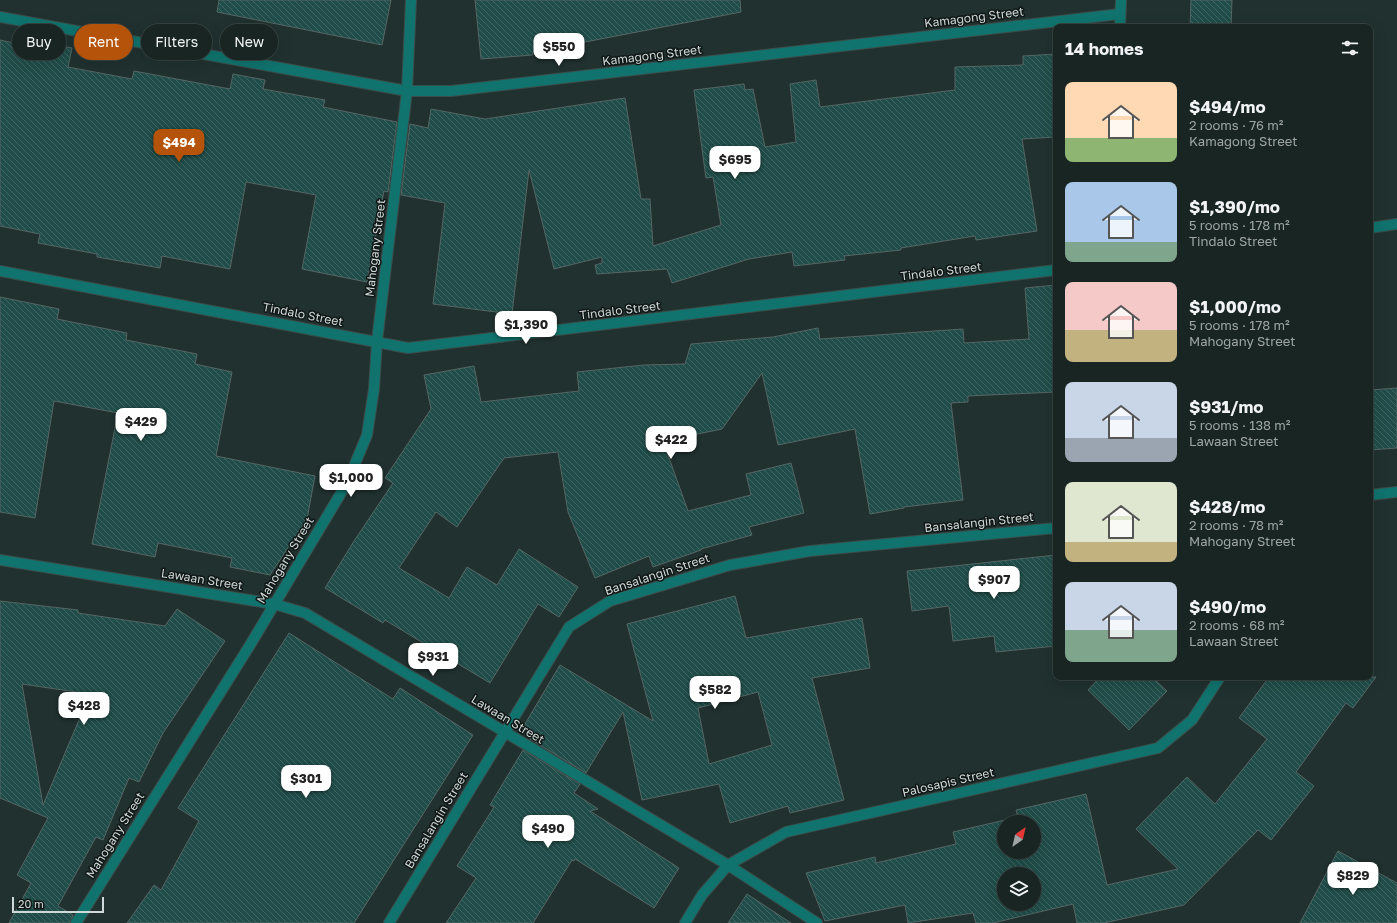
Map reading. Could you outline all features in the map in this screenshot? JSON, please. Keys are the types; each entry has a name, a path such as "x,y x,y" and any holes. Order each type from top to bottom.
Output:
{"street":[{"name":"Mahogany Street","path":"76,923 274,604 347,483 367,436 374,389 377,341 407,91 411,0"},
{"path":"1120,24 1121,0"},
{"name":"Kamagong Street","path":"0,17 407,91 451,91 1120,14"},
{"path":"1373,228 1397,224"},
{"name":"Tindalo Street","path":"0,271 408,348 1053,270"},
{"path":"1373,495 1397,492"},
{"name":"Bansalangin Street","path":"389,923 569,627 610,601 730,564 810,552 1053,528"},
{"name":"Lawaan Street","path":"0,560 274,604 306,613 728,865 817,923"},
{"name":"Palosapis Street","path":"685,923 702,895 728,865 786,832 1158,748 1192,720 1218,680"}],"building":[{"path":"219,0 391,0 382,45 217,12"},
{"path":"475,0 740,0 741,12 533,52 533,55 481,59"},
{"path":"1191,0 1232,0 1231,24 1190,24"},
{"path":"0,40 12,43 12,60 66,60 66,47 72,48 68,67 132,79 134,71 230,89 233,74 265,80 263,89 325,100 323,107 397,122 388,192 384,191 367,282 302,269 316,195 246,182 230,269 162,256 160,268 97,257 97,254 38,243 40,234 0,226"},
{"path":"1053,54 1053,137 1022,139 1037,231 976,240 975,236 901,248 901,250 844,256 845,260 794,266 792,252 749,259 672,283 667,269 597,274 595,265 602,263 602,257 554,269 529,170 512,314 433,304 445,203 401,195 410,124 428,128 431,109 485,119 625,98 641,199 650,199 653,246 721,225 713,177 706,178 694,90 744,84 745,90 753,89 765,147 796,142 790,84 816,80 820,107 955,90 955,67 1023,65 1023,56"},
{"path":"1053,285 1053,392 968,396 968,402 951,403 963,500 904,507 870,514 855,429 778,445 762,373 722,429 663,441 688,511 751,495 746,474 791,463 804,513 749,527 752,535 701,549 653,567 649,556 595,578 568,512 558,452 504,458 457,527 436,512 399,568 449,598 467,567 497,585 519,549 578,587 559,617 538,604 490,683 385,620 383,623 325,588 354,541 393,483 385,478 431,409 424,375 474,366 481,402 579,391 577,372 644,365 685,364 691,344 773,337 818,328 820,339 963,329 964,343 1029,339 1025,288"},
{"path":"0,297 59,309 57,319 127,333 126,340 197,354 195,364 232,372 216,456 315,476 307,519 270,575 230,567 232,558 158,543 155,557 92,544 118,413 54,401 35,518 0,512"},
{"path":"1397,388 1397,448 1373,450 1373,390"},
{"path":"1053,555 1053,646 996,652 994,636 953,641 949,606 912,611 907,571"},
{"path":"735,596 746,638 862,618 870,668 812,678 844,800 790,813 788,806 730,823 719,784 642,800 623,712 586,773 530,739 532,735 522,729 560,665 653,721 627,624","holes":["758,692 772,745 709,764 698,708"]},
{"path":"0,601 78,610 78,613 165,626 177,609 225,641 163,733 139,782 129,778 103,840 96,837 58,906 73,915 70,923 9,923 31,883 17,875 48,818 0,798","holes":["22,684 90,694 43,805"]},
{"path":"289,633 393,699 400,688 473,735 354,923 127,923 154,885 161,890 199,821 178,808"},
{"path":"1373,677 1376,677 1353,708 1346,703 1296,772 1314,786 1271,840 1258,830 1184,905 1104,923 1077,923 1073,904 993,923 976,923 973,913 908,923 905,905 825,921 806,873 875,857 876,863 956,844 953,832 997,822 997,859 1041,859 1041,815 1017,815 1016,810 1086,794 1107,885 1178,869 1136,829 1187,777 1215,804 1267,739 1239,718 1267,680 1373,680"},
{"path":"1097,680 1155,680 1167,691 1129,730 1088,690"},
{"path":"523,750 580,784 574,793 598,809 590,811 679,868 654,908 575,859 574,861 572,860 533,923 446,923 476,878 457,866 494,807 490,805"},
{"path":"1338,851 1397,883 1397,923 1300,923"},
{"path":"747,894 791,923 728,923"}]}
